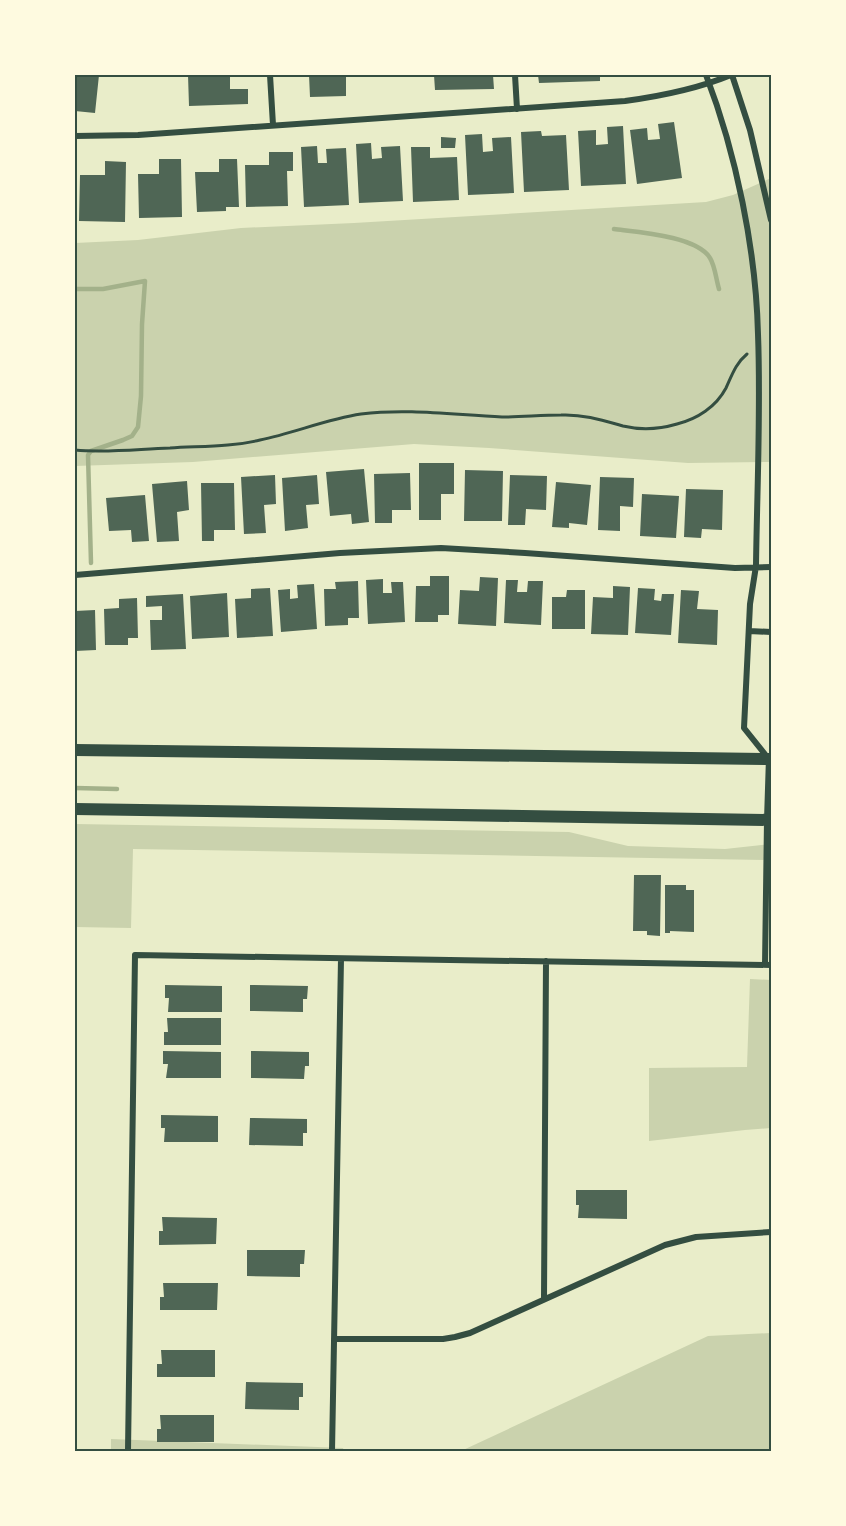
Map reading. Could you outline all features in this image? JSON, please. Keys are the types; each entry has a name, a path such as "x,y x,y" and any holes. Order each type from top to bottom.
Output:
{"main road":[{"path":"75,750 770,757"},
{"path":"75,809 769,820"}],"street":[{"path":"270,75 273,125"},
{"path":"514,75 517,109"},
{"path":"128,1451 135,955 768,965 770,757 744,728 750,604 756,566 758,334 754,279 744,209 725,133 706,75"},
{"path":"75,136 138,135 644,99 710,84 732,75 750,130 771,220"},
{"path":"75,574 339,553 441,548 735,568 771,567"},
{"path":"749,631 771,632"},
{"path":"332,1451 341,958"},
{"path":"544,1299 546,962"},
{"path":"334,1339 443,1339 455,1337 470,1333 665,1245 696,1237 771,1232"}],"path":[{"path":"75,450 110,451 233,445 361,414 387,412 520,417 580,415 625,426 652,428 677,424 696,417 710,408 719,400 736,364 749,352"}],"green space":[{"path":"771,178 771,462 688,463 414,444 193,462 75,466 75,243 138,240 241,228 706,202 733,195"},
{"path":"75,824 569,832 628,846 725,849 771,844 771,860 133,849 131,928 75,927"},
{"path":"750,979 771,980 771,1128 649,1141 649,1068 747,1067"},
{"path":"771,1333 771,1451 461,1451 708,1336"},
{"path":"111,1439 343,1448 344,1451 111,1451"}],"building":[{"path":"75,75 99,75 95,113 75,111"},
{"path":"188,75 238,75 238,77 230,77 230,89 248,89 248,104 189,106"},
{"path":"309,75 346,75 346,96 310,97"},
{"path":"434,75 493,75 494,89 435,90"},
{"path":"538,75 600,75 600,81 539,83"},
{"path":"674,122 682,178 637,184 630,130 647,128 648,140 660,139 658,124"},
{"path":"623,126 626,184 581,186 578,131 596,130 596,145 608,144 607,127"},
{"path":"541,131 542,136 566,135 569,190 524,192 521,132"},
{"path":"482,134 483,152 493,151 492,138 511,137 514,193 468,195 465,135"},
{"path":"441,137 456,138 455,148 441,148"},
{"path":"371,143 372,159 382,158 381,147 400,146 403,201 359,203 356,144"},
{"path":"317,146 318,163 327,163 326,149 346,148 349,205 304,207 301,147"},
{"path":"411,147 430,147 430,158 457,157 459,200 413,202"},
{"path":"269,152 293,152 293,171 287,171 288,206 246,207 245,165 269,165"},
{"path":"159,159 181,159 182,217 139,218 138,174 159,174"},
{"path":"219,159 237,159 239,207 226,207 226,211 197,212 195,172 219,172"},
{"path":"105,161 126,162 125,222 79,221 80,175 105,175"},
{"path":"419,463 454,463 454,494 441,494 441,520 419,520"},
{"path":"364,469 369,522 352,524 351,514 330,516 326,472"},
{"path":"465,470 503,471 502,521 464,521"},
{"path":"410,473 411,510 392,510 392,523 375,523 374,474"},
{"path":"275,475 276,504 264,505 266,533 244,534 241,477"},
{"path":"317,475 319,504 306,505 308,528 285,531 282,478"},
{"path":"510,475 547,476 546,510 526,509 525,525 508,525"},
{"path":"600,477 634,478 633,507 620,506 620,531 598,530"},
{"path":"187,481 189,510 177,512 179,541 157,542 152,484"},
{"path":"556,482 591,485 587,525 569,523 569,528 552,527"},
{"path":"201,483 234,483 235,530 214,530 214,541 202,541"},
{"path":"686,489 723,490 722,530 702,529 701,538 684,537"},
{"path":"642,494 679,496 676,538 640,536"},
{"path":"145,495 149,541 132,542 131,530 109,531 106,498"},
{"path":"430,576 449,576 449,615 438,615 438,622 415,622 416,586 430,586"},
{"path":"480,577 498,578 496,626 458,624 460,590 479,591"},
{"path":"383,579 383,593 392,593 391,582 403,582 405,622 368,624 366,580"},
{"path":"506,580 518,580 517,592 527,592 528,581 543,581 541,625 504,623"},
{"path":"358,581 359,618 348,618 348,625 325,626 324,589 336,589 335,582"},
{"path":"314,584 317,629 281,632 278,590 290,589 290,599 298,598 297,585"},
{"path":"613,586 630,587 628,635 591,634 593,597 613,598"},
{"path":"270,588 273,636 237,638 235,599 251,598 251,589"},
{"path":"638,588 655,589 654,600 661,601 662,594 674,594 671,635 635,633"},
{"path":"567,590 585,590 585,629 552,629 552,597 566,597"},
{"path":"681,590 699,591 697,609 718,610 717,645 678,643"},
{"path":"227,593 229,637 192,639 190,596"},
{"path":"183,594 186,649 151,650 150,620 162,620 162,606 146,607 146,596"},
{"path":"137,598 138,638 128,638 128,645 105,645 104,609 119,608 119,599"},
{"path":"95,610 96,650 75,651 75,611"},
{"path":"634,875 661,875 660,936 647,935 647,931 633,931"},
{"path":"665,885 686,885 686,890 694,890 694,932 670,931 670,933 665,933"},
{"path":"165,985 222,986 222,1012 168,1012 169,998 165,998"},
{"path":"250,985 308,986 307,999 303,999 303,1012 250,1011"},
{"path":"167,1018 221,1018 221,1045 164,1045 164,1032 168,1032"},
{"path":"163,1051 221,1052 221,1078 166,1078 168,1064 163,1064"},
{"path":"251,1051 309,1052 309,1066 305,1066 304,1079 251,1078"},
{"path":"161,1115 218,1116 218,1142 164,1142 165,1128 161,1128"},
{"path":"250,1118 307,1119 307,1133 303,1133 303,1146 249,1145"},
{"path":"576,1190 627,1190 627,1219 578,1218 579,1205 576,1205"},
{"path":"162,1217 217,1218 216,1244 159,1245 159,1231 163,1231"},
{"path":"247,1250 305,1250 304,1264 300,1264 300,1277 247,1276"},
{"path":"163,1283 218,1283 217,1310 160,1310 160,1297 164,1297"},
{"path":"161,1350 215,1350 215,1377 157,1377 157,1364 162,1364"},
{"path":"246,1382 303,1383 303,1397 299,1397 299,1410 245,1409"},
{"path":"160,1415 214,1415 214,1442 157,1442 157,1429 161,1429"}],"waterway":[{"path":"614,229 666,236 693,245 710,258 719,289"},
{"path":"75,289 103,289 145,281 138,427 132,436 91,451 88,455 91,563"},
{"path":"75,788 117,789"}]}
